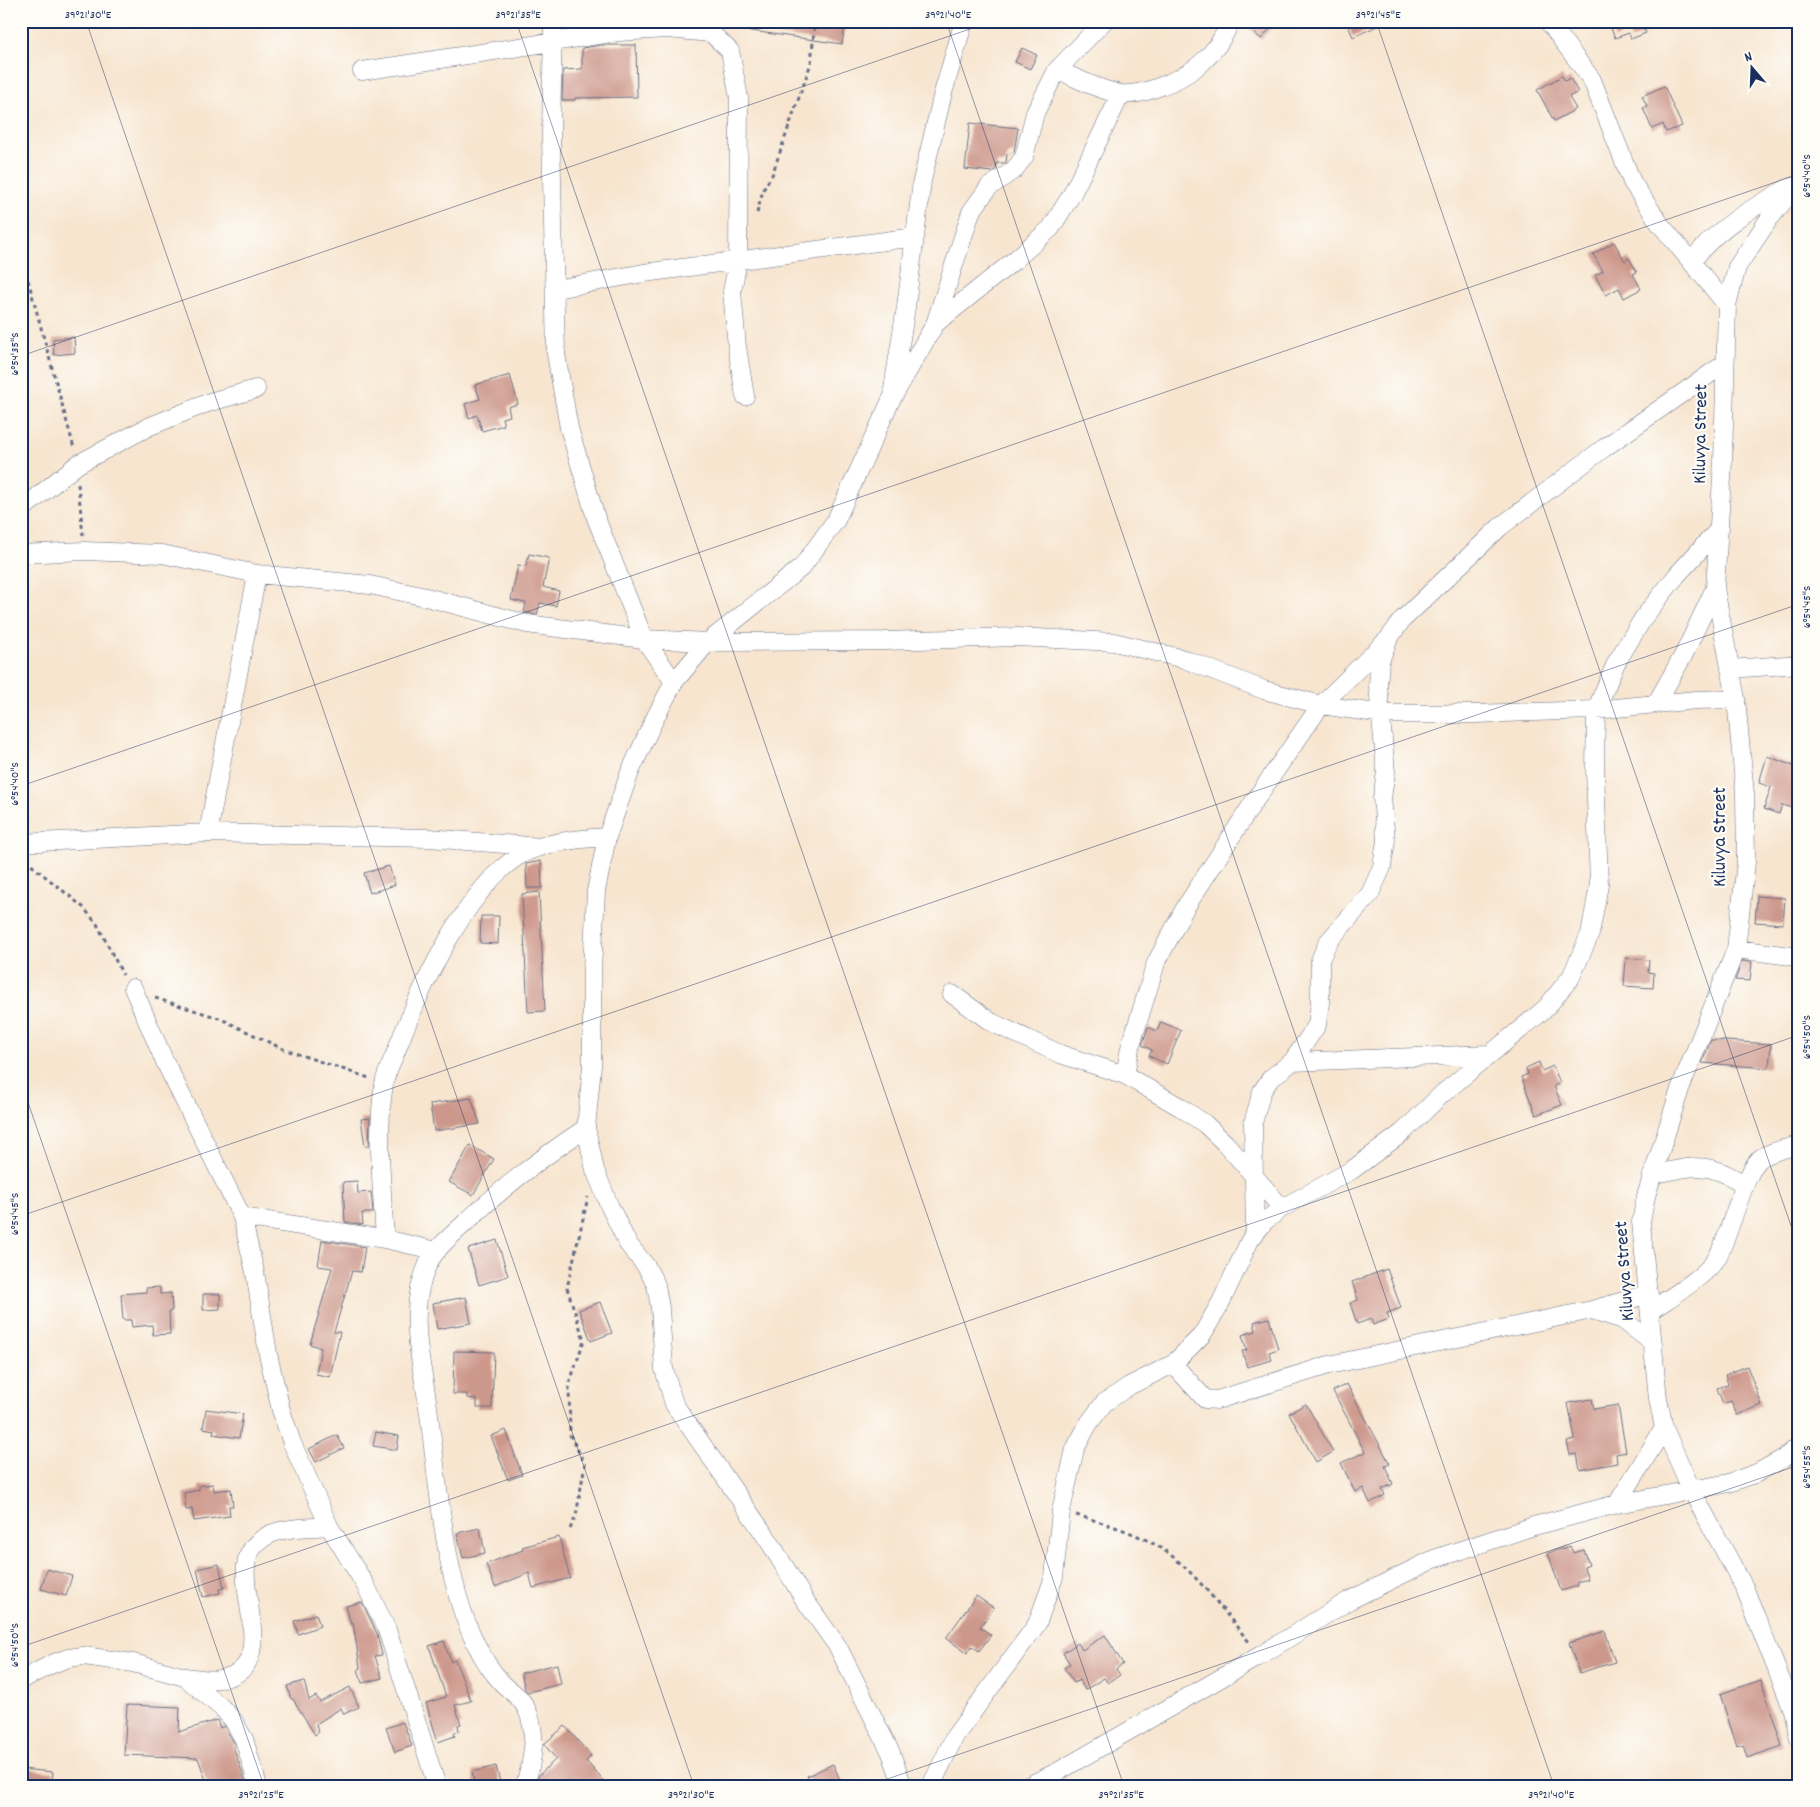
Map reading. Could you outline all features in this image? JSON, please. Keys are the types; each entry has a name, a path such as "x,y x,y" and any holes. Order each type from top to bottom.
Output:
{"street":[{"path":"553,21 551,136 556,354 569,428 596,518 644,639 674,682"},
{"path":"891,400 930,145 964,21"},
{"path":"903,1786 891,1753 838,1647 804,1599 764,1534 674,1404 664,1369 660,1308 656,1285 646,1266 628,1244 610,1207 596,1170 586,1128 592,1066 592,970 596,891 607,836 630,772 674,682 708,642 802,567 836,520 891,400 935,324 971,212 989,187 1014,170 1024,157 1035,113 1057,70 1104,21"},
{"path":"1057,70 1121,94 1138,94 1170,83 1194,71 1210,56 1224,37 1231,21"},
{"path":"1548,21 1592,80 1632,182 1660,224 1727,305"},
{"path":"362,71 618,32 667,29 711,33 730,52 738,98 738,261 732,291 737,347 745,396"},
{"path":"935,324 1016,259 1051,228 1072,194 1121,94"},
{"path":"1692,261 1707,242 1722,228 1799,183"},
{"name":"Kiluvya Street","path":"1799,183 1769,219 1737,267 1727,305 1720,528 1715,588 1736,698 1745,794 1746,862 1736,949 1680,1089 1652,1175 1641,1222 1658,1399 1664,1428 1692,1491 1744,1587 1793,1710 1799,1739"},
{"path":"556,289 644,273 915,237"},
{"path":"1125,1075 1130,1048 1156,963 1185,908 1252,803 1320,705 1389,638 1402,620 1500,527 1604,448 1724,364"},
{"path":"21,510 78,464 148,427 210,402 256,389"},
{"path":"931,1786 954,1736 1037,1624 1054,1577 1061,1510 1075,1449 1089,1423 1104,1403 1129,1386 1173,1364 1202,1335 1255,1233 1265,1221 1282,1208 1352,1170 1402,1133 1489,1054 1546,1008 1571,977 1590,934 1599,885 1595,770 1596,710 1616,663 1644,617 1677,575 1720,528"},
{"path":"21,554 84,551 162,554 257,574 370,585 426,597 527,624 644,639 708,642 884,641 1018,637 1114,642 1184,659 1264,690 1320,705 1383,714 1476,714 1596,710 1736,698"},
{"path":"208,833 257,574"},
{"path":"1656,704 1684,654 1715,588"},
{"path":"1255,1233 1252,1123 1262,1091 1270,1078 1292,1062 1317,1025 1320,1003 1320,960 1328,942 1370,894 1382,867 1386,840 1382,798 1386,772 1383,714 1378,685 1380,661 1389,638"},
{"path":"1730,669 1799,664"},
{"path":"21,843 208,833 429,838 541,847"},
{"path":"385,1239 381,1182 384,1082 411,1014 440,954 469,908 495,875 522,854 541,847 607,836"},
{"path":"1736,949 1799,958"},
{"path":"133,988 164,1060 242,1216 255,1272 268,1354 281,1410 292,1443 329,1526 366,1586 387,1630 438,1786"},
{"path":"952,994 991,1022 1060,1054 1125,1075 1205,1124 1226,1144 1282,1208"},
{"path":"1292,1062 1489,1054"},
{"path":"524,1786 529,1775 533,1748 532,1728 526,1708 490,1668 474,1641 463,1611 446,1540 419,1354 416,1312 428,1264 437,1251 497,1192 541,1158 586,1128"},
{"path":"1173,1364 1205,1400 1217,1400 1329,1365 1592,1310 1649,1302 1689,1285 1716,1260 1731,1227 1751,1168 1761,1158 1799,1145"},
{"path":"1652,1175 1704,1166 1726,1172 1745,1185"},
{"path":"242,1216 385,1239 437,1251"},
{"path":"1592,1310 1623,1320 1653,1343"},
{"path":"1617,1504 1664,1428"},
{"path":"1028,1786 1261,1655 1348,1600 1434,1559 1534,1526 1617,1504 1729,1483 1757,1473 1784,1458 1799,1446"},
{"path":"21,1680 52,1664 84,1656 133,1663 185,1677 218,1680 242,1672 253,1644 247,1561 252,1548 263,1538 274,1533 329,1526"},
{"path":"185,1677 222,1708 233,1720 244,1739 258,1786"}],"path":[{"path":"757,217 763,190 772,175 811,63 815,21"},
{"path":"28,280 78,464 84,551"},
{"path":"21,857 83,907 97,924 122,972 133,988 219,1018 283,1049 384,1082"},
{"path":"570,1529 576,1516 585,1464 570,1435 569,1385 584,1340 567,1288 581,1219 596,1170"},
{"path":"1061,1510 1129,1531 1158,1546 1192,1576 1261,1655"}],"building":[{"path":"739,21 846,21 842,44 738,29"},
{"path":"1241,21 1277,21 1261,39"},
{"path":"1346,21 1388,21 1353,37"},
{"path":"1608,21 1656,22 1643,27 1646,33 1631,39 1629,33 1615,38"},
{"path":"601,45 636,45 637,97 562,100 563,70 582,69 582,48"},
{"path":"1022,48 1037,55 1030,69 1015,62"},
{"path":"1562,76 1565,81 1570,78 1578,92 1569,97 1576,109 1554,121 1537,90"},
{"path":"1664,86 1682,126 1666,132 1663,124 1652,129 1643,108 1647,106 1642,96"},
{"path":"970,123 1018,128 1014,152 1007,154 1006,163 997,163 996,169 992,172 965,169"},
{"path":"1614,242 1625,261 1629,258 1637,272 1633,274 1641,289 1624,298 1619,288 1606,295 1595,275 1603,271 1593,254"},
{"path":"74,337 75,353 54,355 53,339"},
{"path":"510,375 518,404 508,407 510,416 502,418 504,425 482,431 477,415 469,418 465,404 480,399 475,385"},
{"path":"529,554 549,558 543,587 559,591 556,606 540,603 537,615 524,612 526,603 511,600 518,565 526,566"},
{"path":"1767,756 1799,768 1799,810 1782,805 1779,814 1764,809 1771,787 1759,783"},
{"path":"541,861 542,888 527,888 526,864"},
{"path":"389,866 395,885 370,893 364,873"},
{"path":"539,892 545,1011 528,1012 522,894"},
{"path":"1757,896 1785,898 1783,924 1755,922"},
{"path":"481,916 499,916 498,944 480,943"},
{"path":"1626,958 1649,960 1648,972 1654,973 1653,988 1624,986"},
{"path":"1742,961 1752,962 1750,981 1735,980"},
{"path":"1161,1022 1181,1030 1167,1064 1149,1056 1152,1050 1142,1045 1148,1027 1157,1031"},
{"path":"1711,1040 1771,1044 1769,1068 1702,1063"},
{"path":"1539,1062 1542,1071 1553,1066 1560,1083 1554,1086 1562,1105 1536,1115 1521,1077 1528,1074 1526,1068"},
{"path":"471,1098 480,1124 434,1131 430,1104"},
{"path":"370,1118 369,1146 365,1146 361,1119"},
{"path":"470,1145 494,1159 473,1195 449,1182"},
{"path":"357,1181 358,1193 371,1192 373,1213 362,1213 363,1225 345,1222 343,1182"},
{"path":"322,1240 365,1247 361,1272 352,1271 334,1332 340,1332 330,1377 316,1374 321,1348 310,1344 332,1268 318,1266"},
{"path":"497,1240 508,1276 479,1285 468,1249"},
{"path":"1387,1269 1401,1308 1387,1313 1389,1319 1373,1325 1371,1319 1357,1324 1350,1303 1358,1300 1352,1282"},
{"path":"160,1287 160,1294 171,1293 172,1311 169,1311 170,1334 153,1335 152,1325 132,1327 131,1320 123,1320 121,1294 146,1292 146,1288"},
{"path":"203,1294 220,1294 220,1309 203,1310"},
{"path":"466,1297 471,1323 437,1329 433,1303"},
{"path":"600,1302 612,1333 591,1341 579,1310"},
{"path":"1269,1318 1278,1349 1269,1352 1272,1360 1247,1367 1242,1351 1247,1350 1242,1335 1256,1331 1254,1322"},
{"path":"454,1351 494,1352 492,1408 477,1408 477,1399 467,1398 467,1394 453,1394"},
{"path":"1747,1366 1762,1405 1737,1415 1731,1401 1723,1404 1717,1388 1728,1384 1725,1375"},
{"path":"1347,1384 1390,1464 1385,1466 1393,1484 1382,1489 1385,1495 1370,1503 1363,1488 1355,1492 1341,1463 1365,1452 1333,1391"},
{"path":"1592,1399 1594,1409 1618,1405 1626,1452 1616,1454 1617,1463 1580,1470 1577,1454 1570,1455 1567,1441 1575,1439 1568,1403"},
{"path":"1306,1404 1333,1452 1316,1462 1289,1413"},
{"path":"206,1409 243,1414 239,1438 213,1434 214,1430 203,1428"},
{"path":"506,1430 522,1475 508,1480 491,1436"},
{"path":"376,1432 399,1436 397,1450 373,1446"},
{"path":"337,1435 344,1448 316,1462 309,1449"},
{"path":"213,1484 214,1491 231,1489 233,1506 229,1506 230,1516 194,1521 192,1509 186,1510 184,1493 199,1490 199,1486"},
{"path":"480,1528 485,1553 463,1558 457,1533"},
{"path":"559,1537 570,1578 533,1588 529,1573 495,1587 486,1564 523,1550 522,1547"},
{"path":"1570,1546 1573,1553 1584,1550 1589,1565 1584,1567 1588,1579 1577,1582 1578,1586 1561,1591 1548,1553"},
{"path":"219,1564 224,1588 219,1589 220,1593 203,1597 197,1569"},
{"path":"47,1569 72,1576 66,1596 41,1589"},
{"path":"976,1596 994,1608 980,1627 991,1635 979,1651 972,1646 967,1653 946,1638"},
{"path":"362,1602 377,1634 382,1655 375,1656 382,1678 362,1683 358,1669 360,1668 353,1623 351,1624 346,1606"},
{"path":"316,1614 320,1626 298,1634 294,1621"},
{"path":"1605,1631 1615,1662 1579,1673 1569,1643"},
{"path":"1105,1635 1123,1664 1116,1669 1120,1675 1108,1683 1104,1678 1085,1690 1079,1680 1074,1683 1064,1668 1070,1664 1063,1653 1078,1643 1082,1650"},
{"path":"444,1641 451,1662 455,1660 471,1701 455,1705 461,1724 458,1725 459,1731 454,1733 455,1736 438,1742 426,1703 446,1697 429,1646"},
{"path":"557,1664 561,1684 528,1692 525,1689 521,1673"},
{"path":"1761,1680 1782,1746 1747,1758 1743,1745 1737,1747 1720,1694"},
{"path":"304,1681 309,1700 316,1696 320,1702 350,1687 359,1707 344,1714 341,1708 316,1724 318,1733 315,1735 293,1699 291,1699 287,1686"},
{"path":"127,1705 180,1707 179,1732 217,1720 220,1728 224,1726 234,1743 234,1749 247,1786 208,1786 198,1758 124,1755"},
{"path":"403,1722 412,1746 395,1752 386,1728"},
{"path":"565,1726 591,1756 586,1761 608,1786 535,1786 539,1775 556,1759 544,1744"},
{"path":"833,1764 843,1786 812,1786 807,1776"},
{"path":"496,1766 501,1786 475,1786 472,1772"},
{"path":"21,1769 53,1772 51,1786 21,1786"}]}
